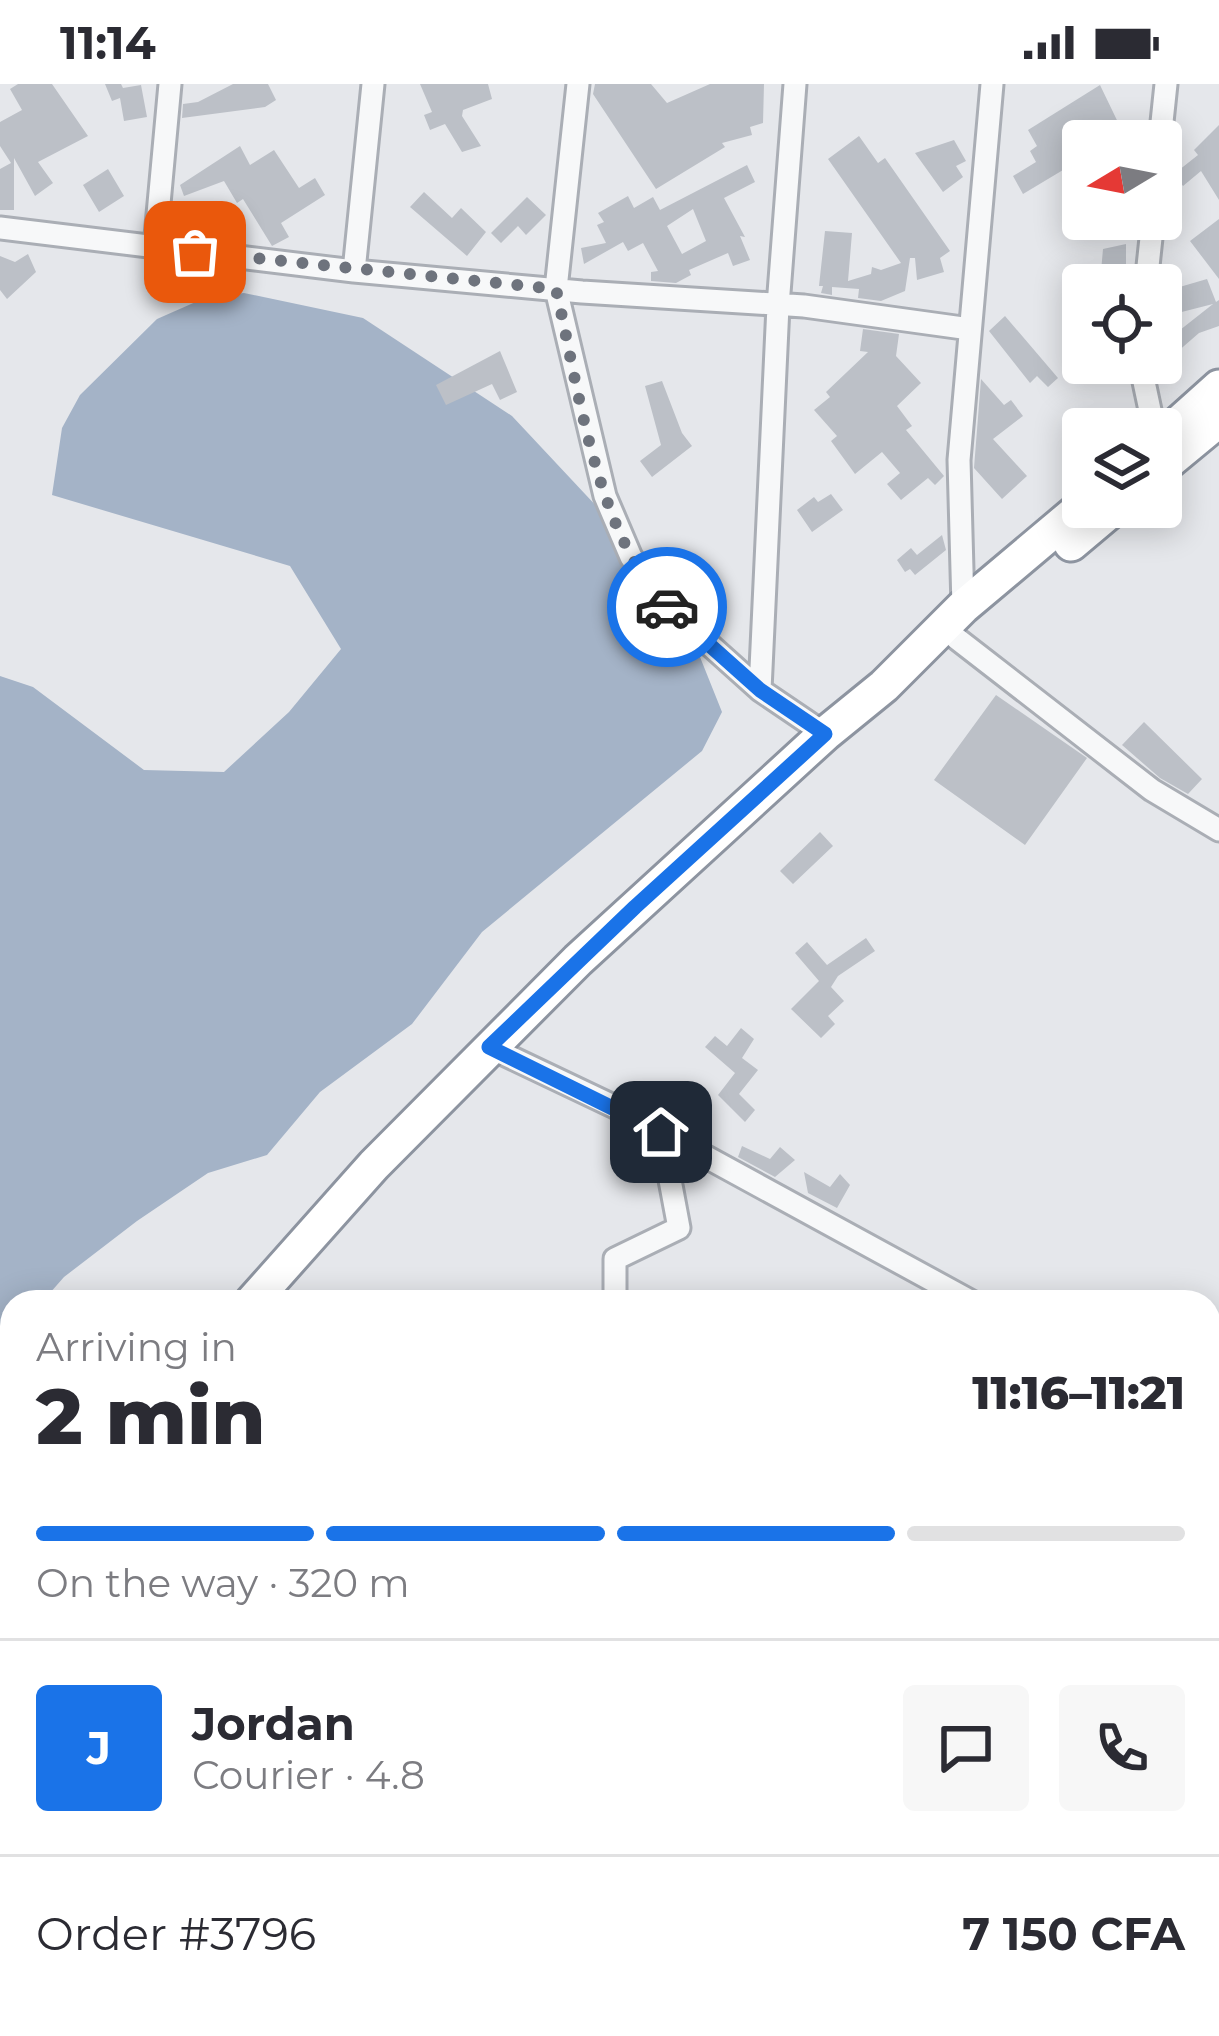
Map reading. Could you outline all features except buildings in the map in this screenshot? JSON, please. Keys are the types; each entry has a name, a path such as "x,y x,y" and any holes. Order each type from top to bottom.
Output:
{"highway":[{"path":"1182,421 1219,387"},
{"path":"1182,451 1219,420"},
{"path":"960,623 1062,526"},
{"path":"263,1290 374,1165 489,1047 825,734 1086,528"}],"street":[{"path":"155,247 170,84"},
{"path":"354,271 373,84"},
{"path":"578,84 556,289 605,496 618,532 663,603 760,690 825,734"},
{"path":"760,690 778,306 795,84"},
{"path":"992,84 959,460 960,623 1152,790 1219,830"},
{"path":"1162,120 1166,84"},
{"path":"0,228 354,271 846,310 970,328"},
{"path":"489,1047 661,1132 950,1290"},
{"path":"615,1290 616,1259 679,1228 661,1132"}],"water":[{"path":"244,293 363,318 512,416 600,510 698,652 722,712 702,751 482,932 412,1024 320,1092 267,1155 208,1173 137,1221 53,1290 0,1290 0,676 33,687 144,770 224,772 289,712 341,649 290,566 52,495 62,428 80,395 157,319 207,297"}],"way so far":[{"path":"195,252 556,289 605,496 631,556 667,607"}],"route":[{"path":"661,1132 489,1047 825,734 774,702 667,607"}]}
